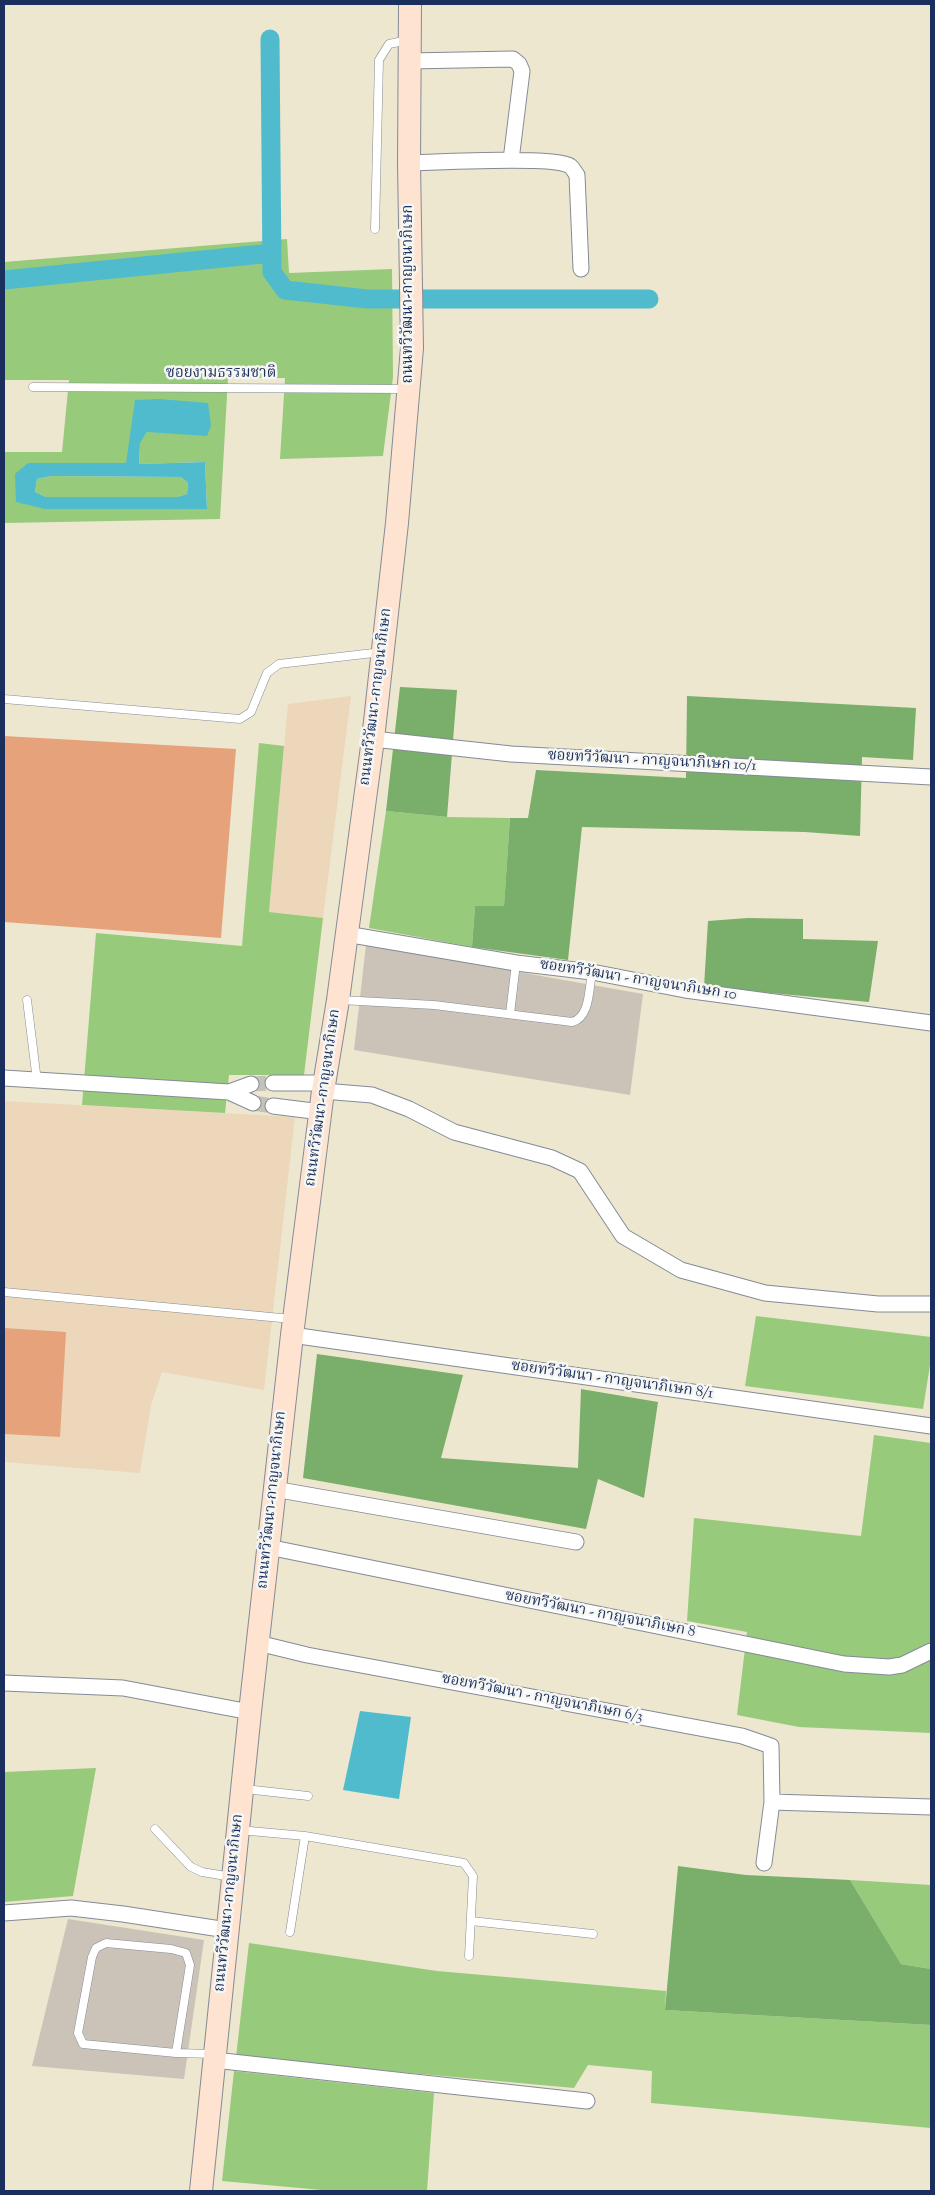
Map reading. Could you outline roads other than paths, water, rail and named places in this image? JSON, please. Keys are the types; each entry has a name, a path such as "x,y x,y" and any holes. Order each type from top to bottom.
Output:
{"street":[{"name":"ถนนทวีวัฒนา-กาญจนาภิเษก","path":"201,2191 232,1877 274,1489 323,1095 338,1000 373,739 397,523 409,388 411,337 410,4"},
{"path":"409,50 513,59 519,64 522,70 511,160"},
{"path":"409,163 511,160 562,163 571,166 577,176 581,269"},
{"name":"ซอยทวีวัฒนา - กาญจนาภิเษก 10/1","path":"373,739 511,754 931,777"},
{"name":"ซอยทวีวัฒนา - กาญจนาภิเษก 10","path":"346,934 516,962 592,972 685,990 931,1023"},
{"path":"4,1078 229,1092 253,1103"},
{"path":"273,1083 323,1095"},
{"path":"229,1092 251,1084"},
{"path":"273,1106 323,1095 372,1095 409,1109 454,1132 552,1158 580,1171 623,1236 681,1270 765,1293 878,1304 931,1304"},
{"name":"ซอยทวีวัฒนา - กาญจนาภิเษก 8/1","path":"293,1328 931,1426"},
{"path":"274,1489 576,1542"},
{"name":"ซอยทวีวัฒนา - กาญจนาภิเษก 8","path":"268,1547 844,1664 889,1667 902,1665 931,1651"},
{"name":"ซอยทวีวัฒนา - กาญจนาภิเษก 6/3","path":"258,1643 307,1655 742,1736 771,1746 772,1802 764,1863"},
{"path":"4,1683 123,1688 250,1712"},
{"path":"772,1802 931,1807"},
{"path":"4,1913 71,1908 227,1930"},
{"path":"214,2057 586,2101"}],"lane":[{"path":"375,229 379,60 389,44 409,50"},
{"name":"ซอยงามธรรมชาติ","path":"33,387 409,388"},
{"path":"4,699 240,719 250,712 267,674 279,664 382,652"},
{"path":"510,1014 516,962"},
{"path":"338,1000 434,1005 572,1022 577,1020 586,1008 592,972"},
{"path":"27,1000 37,1081"},
{"path":"4,1292 293,1328"},
{"path":"242,1789 308,1796"},
{"path":"155,1829 191,1867 202,1872 232,1877"},
{"path":"237,1830 305,1836 464,1863 473,1876 469,1956"},
{"path":"290,1932 305,1836"},
{"path":"471,1921 593,1934"},
{"path":"176,2053 190,1964 186,1953 171,1949 106,1943 96,1948 92,1957 78,2032 83,2044 214,2057"}],"water":[{"path":"159,399 208,403 211,426 207,436 147,432 140,443 139,464 205,462 207,509 45,509 16,502 15,474 28,463 126,463 135,400","holes":["51,476 181,477 188,483 187,494 177,497 46,497 35,492 37,479"]},
{"path":"360,1711 411,1717 399,1799 343,1790"}],"waterway":[{"path":"270,39 272,272 285,290 367,299 649,299"},
{"path":"4,280 272,253"}],"tunnel":[{"path":"251,1084 273,1083"},
{"path":"253,1103 273,1106"}]}
